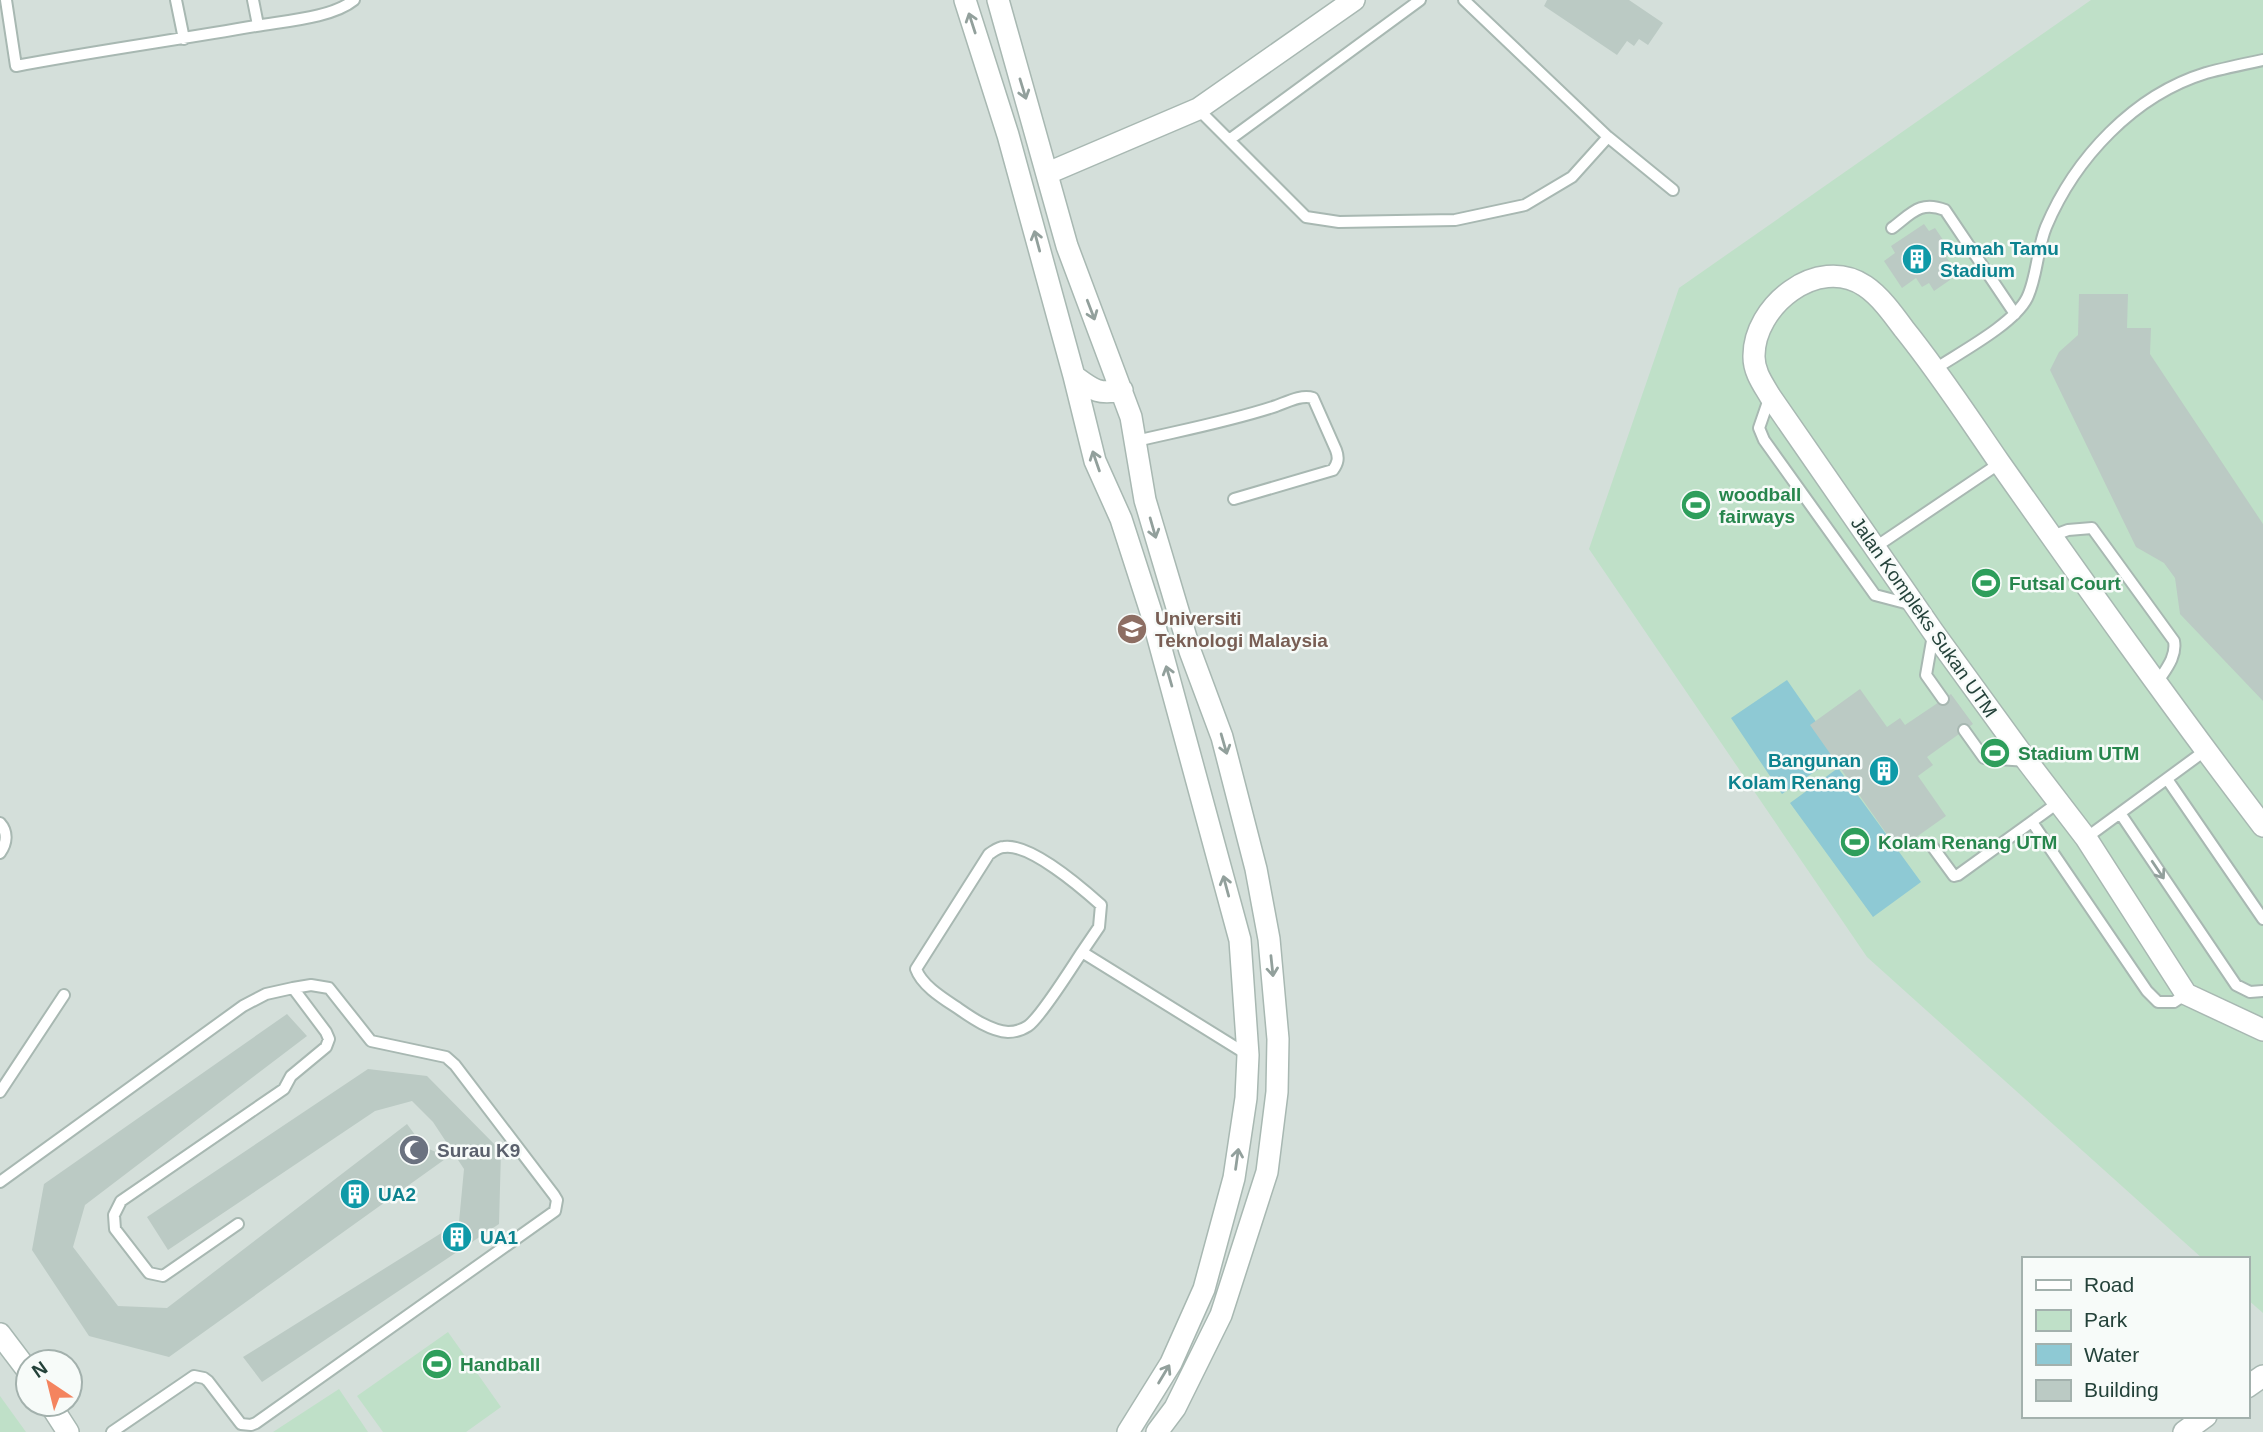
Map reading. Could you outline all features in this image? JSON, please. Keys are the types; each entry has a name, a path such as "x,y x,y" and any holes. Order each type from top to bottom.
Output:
{"street":[{"path":"965,0 1008,135 1095,461 1121,519 1151,612 1240,940 1248,1055 1246,1098 1234,1178 1204,1289 1171,1363 1128,1432"},
{"path":"998,0 1067,246 1122,390 1136,441 1145,500 1190,651 1222,737 1256,869 1269,939 1278,1039 1277,1092 1267,1172 1221,1315 1175,1408 1157,1432"},
{"path":"1048,173 1198,110 1354,0"},
{"name":"Jalan Kompleks Sukan UTM","path":"2186,994 2086,838 1934,633 1770,396 1758,375 1754,360 1755,340 1760,326 1775,304 1805,281 1832,276 1850,278 1866,286 1889,310 1935,369 2157,684 2263,825"},
{"path":"1074,376 1094,391 1108,393 1122,390"},
{"path":"2186,994 2263,1030"},
{"path":"0,1334 14,1352"},
{"path":"2184,1432 2203,1418"}],"lane":[{"path":"6,0 16,66 184,39 333,11 354,0"},
{"path":"176,0 184,39"},
{"path":"253,0 258,25"},
{"path":"1229,140 1420,0"},
{"path":"1464,0 1608,137 1673,190"},
{"path":"1935,369 2015,314 2027,299 2046,228 2060,198 2082,164 2106,137 2141,105 2179,84 2204,74 2263,60"},
{"path":"1198,110 1306,217 1339,222 1455,220 1525,205 1572,177 1608,137"},
{"path":"1892,228 1920,208 1931,205 1945,210 2015,314"},
{"path":"1136,441 1264,410 1308,396 1313,398 1338,456 1333,470 1234,499"},
{"path":"1770,396 1759,428 1764,440 1875,595 1916,606"},
{"path":"1874,548 1962,486 2000,463"},
{"path":"2052,536 2068,530 2092,528 2174,641 2176,649 2157,684"},
{"path":"1934,633 1926,674 1943,699"},
{"path":"1964,730 1984,758 2027,761"},
{"path":"2086,838 2206,750"},
{"path":"2168,779 2263,919"},
{"path":"1933,846 1954,876 2059,802"},
{"path":"2120,813 2236,985 2250,992 2263,991"},
{"path":"2032,822 2147,991 2158,1002 2174,1002 2186,994"},
{"path":"0,823 6,839 0,853"},
{"path":"1005,846 1017,847 1057,869 1101,905 1099,927 1083,952 1030,1025 1016,1032 992,1028 962,1011 940,997 918,976 916,969 989,854 1005,846"},
{"path":"1083,952 1248,1055"},
{"path":"0,1182 243,1006 267,995 311,985 329,988 371,1041 446,1057 455,1065 557,1200 555,1211 256,1423 241,1424 208,1381 194,1376 112,1432"},
{"path":"238,1224 163,1276 149,1273 115,1229 114,1215 121,1201 284,1089 291,1076 326,1047 329,1039 326,1032 293,988"},
{"path":"0,1092 64,995"}],"shaded area":[{"name":"Universiti Teknologi Malaysia","path":"0,0 2263,0 2263,1432 0,1432"}],"green space":[{"name":"Stadium UTM","path":"2091,0 2263,0 2263,1313 2249,1301 2249,1257 2201,1257 1867,957 1589,549 1679,288"},
{"name":"Handball","path":"448,1332 501,1407 466,1432 383,1432 357,1396"},
{"path":"339,1389 368,1432 273,1432"},
{"path":"0,1396 26,1432 0,1432"}],"water":[{"path":"1787,680 1839,755 1782,794 1731,718"},
{"name":"Kolam Renang UTM","path":"1838,768 1921,882 1873,917 1790,803"}],"building":[{"path":"1547,0 1629,0 1663,23 1648,45 1639,39 1634,46 1627,41 1617,55 1544,6"},
{"name":"Rumah Tamu Stadium","path":"1924,224 1929,231 1935,228 1952,253 1946,257 1952,265 1943,271 1950,280 1934,291 1929,283 1922,287 1916,278 1902,288 1884,261 1895,253 1891,246"},
{"path":"2079,294 2128,294 2127,328 2151,328 2150,354 2263,524 2263,701 2180,614 2175,578 2164,563 2136,547 2050,370 2059,352 2078,335"},
{"name":"Bangunan Kolam Renang","path":"1860,689 1887,727 1900,718 1905,725 1951,694 1973,724 1927,757 1933,765 1918,776 1946,816 1898,850 1810,725"},
{"name":"UA2","path":"287,1014 307,1036 85,1205 73,1247 118,1306 167,1308 407,1124 424,1147 448,1157 169,1357 89,1336 32,1250 44,1184"},
{"name":"UA1","path":"368,1069 427,1076 501,1151 499,1224 262,1382 243,1357 459,1222 464,1169 433,1122 412,1101 375,1111 168,1250 147,1217"}],"place":[{"name":"Rumah Tamu Stadium","path":"1917,259"},
{"name":"woodball fairways","path":"1696,505"},
{"name":"Futsal Court","path":"1986,583"},
{"name":"Universiti Teknologi Malaysia","path":"1132,629"},
{"name":"Stadium UTM","path":"1995,753"},
{"name":"Bangunan Kolam Renang","path":"1884,771"},
{"name":"Kolam Renang UTM","path":"1855,842"},
{"name":"Surau K9","path":"414,1150"},
{"name":"UA2","path":"355,1194"},
{"name":"UA1","path":"457,1237"},
{"name":"Handball","path":"437,1364"}]}
